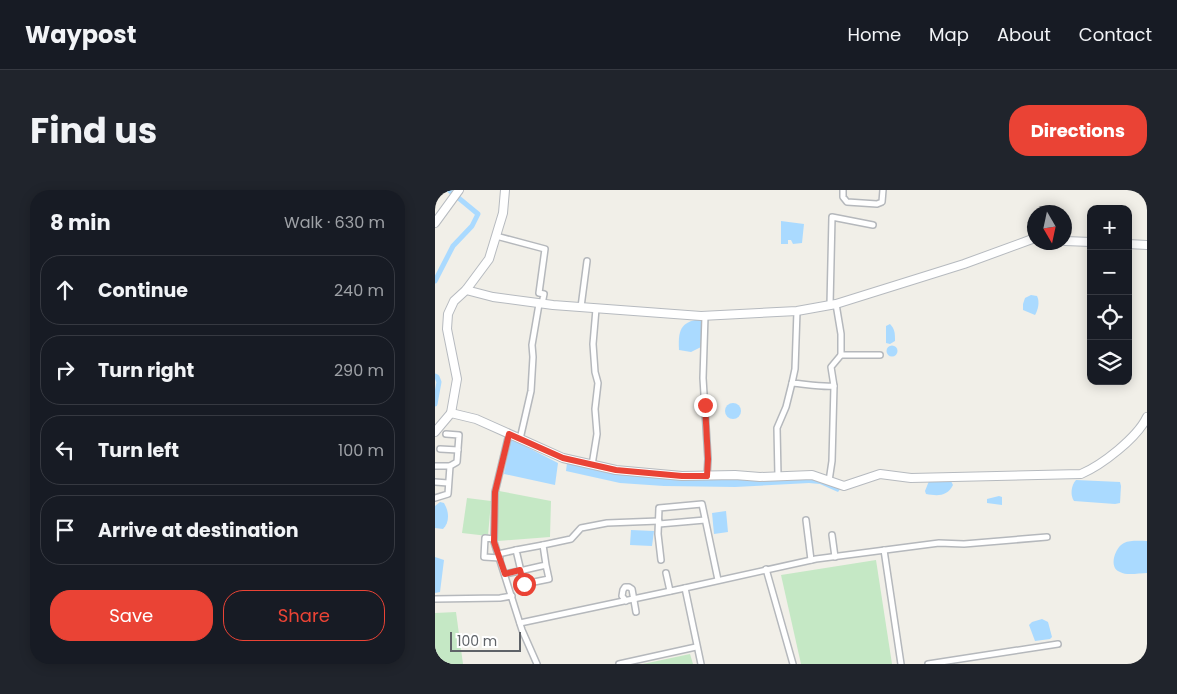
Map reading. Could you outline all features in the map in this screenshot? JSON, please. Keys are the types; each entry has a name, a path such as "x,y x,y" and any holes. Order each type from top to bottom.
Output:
{"street":[{"path":"435,223 459,190"},
{"path":"435,432 451,413 457,379 447,329 448,314 454,301 466,290 489,259 503,213 505,190"},
{"path":"843,190 843,197 847,202 877,204 882,202 883,190"},
{"path":"829,481 832,461 834,386 831,367 841,355 841,334 833,305 832,217 873,226"},
{"path":"496,236 545,249 539,293 544,294 532,345 531,391 520,439"},
{"path":"466,290 493,297 541,304 705,316 797,311 833,305 964,264 1027,241"},
{"path":"1072,241 1087,242"},
{"path":"1132,244 1147,245"},
{"path":"581,307 587,261"},
{"path":"592,464 597,434 595,409 598,383 595,372 593,344 596,309"},
{"path":"778,476 777,428 786,407 795,369 797,311"},
{"path":"705,316 703,378 708,459 707,476"},
{"path":"841,355 880,355"},
{"path":"792,383 807,384 815,387 834,386"},
{"path":"451,413 476,419 563,458 616,470 682,476 735,475 760,477 812,475 844,486 880,474 911,478 1081,474 1097,467 1115,452 1143,426 1147,417"},
{"path":"435,466 450,466 457,462 459,435 446,434"},
{"path":"509,434 495,492 494,539 520,622 537,664"},
{"path":"440,449 458,450"},
{"path":"435,498 447,494 450,466"},
{"path":"435,482 449,483"},
{"path":"661,560 658,534 659,508 702,504 718,580"},
{"path":"494,539 485,538 484,557 499,556 516,550 571,539 581,528 607,522 705,520"},
{"path":"806,520 811,560"},
{"path":"832,535 835,557"},
{"path":"520,622 626,601 811,560 939,543 964,544 1047,537"},
{"path":"516,550 524,584 549,579 543,545"},
{"path":"884,550 901,664"},
{"path":"505,574 546,565"},
{"path":"766,569 793,664"},
{"path":"666,572 670,591"},
{"path":"626,601 623,596 623,590 629,587 632,590 636,612"},
{"path":"685,588 701,664"},
{"path":"435,599 500,598 512,596"},
{"path":"928,664 1058,644"},
{"path":"619,664 697,647"}],"green space":[{"path":"499,491 551,501 550,537 498,541"},
{"path":"467,498 491,501 488,536 462,533"},
{"path":"876,560 892,664 801,664 781,575"},
{"path":"456,612 463,664 435,664 435,613"},
{"path":"690,654 693,664 643,664"}],"water":[{"path":"781,221 804,224 802,243 793,244 791,240 788,240 788,244 781,244"},
{"path":"1031,295 1038,298 1035,315 1023,310 1025,298"},
{"path":"702,319 703,335 701,347 691,352 679,350 680,333 684,325 693,320"},
{"path":"890,324 893,328 895,341 890,344 886,343 886,326"},
{"path":"892,345 898,351 892,357 886,351"},
{"path":"733,403 739,405 741,411 739,417 733,419 727,417 725,411 727,405"},
{"path":"511,439 558,463 555,485 504,474"},
{"path":"567,463 643,477 814,479 841,488 838,492 820,484 809,483 735,487 620,483 566,471"},
{"path":"949,480 953,485 945,494 926,494 925,491 929,481"},
{"path":"1076,480 1120,482 1120,503 1074,501 1072,490"},
{"path":"1002,497 1002,505 987,503 987,499"},
{"path":"440,502 444,503 448,513 448,520 443,529 435,528 435,506"},
{"path":"726,511 728,532 714,534 712,513"},
{"path":"631,530 654,531 652,546 630,545"},
{"path":"1129,541 1147,541 1147,573 1126,574 1116,570 1114,558 1121,545"},
{"path":"435,557 444,560 440,592 435,593"},
{"path":"1042,619 1048,622 1052,637 1035,641 1029,625"}],"waterway":[{"path":"435,281 453,246 472,226 478,214 449,190"},
{"path":"435,376 439,382 435,404"}],"route":[{"path":"524,584 520,570 505,574 494,542 495,492 509,434 563,458 616,470 682,476 707,476 705,405"}]}
